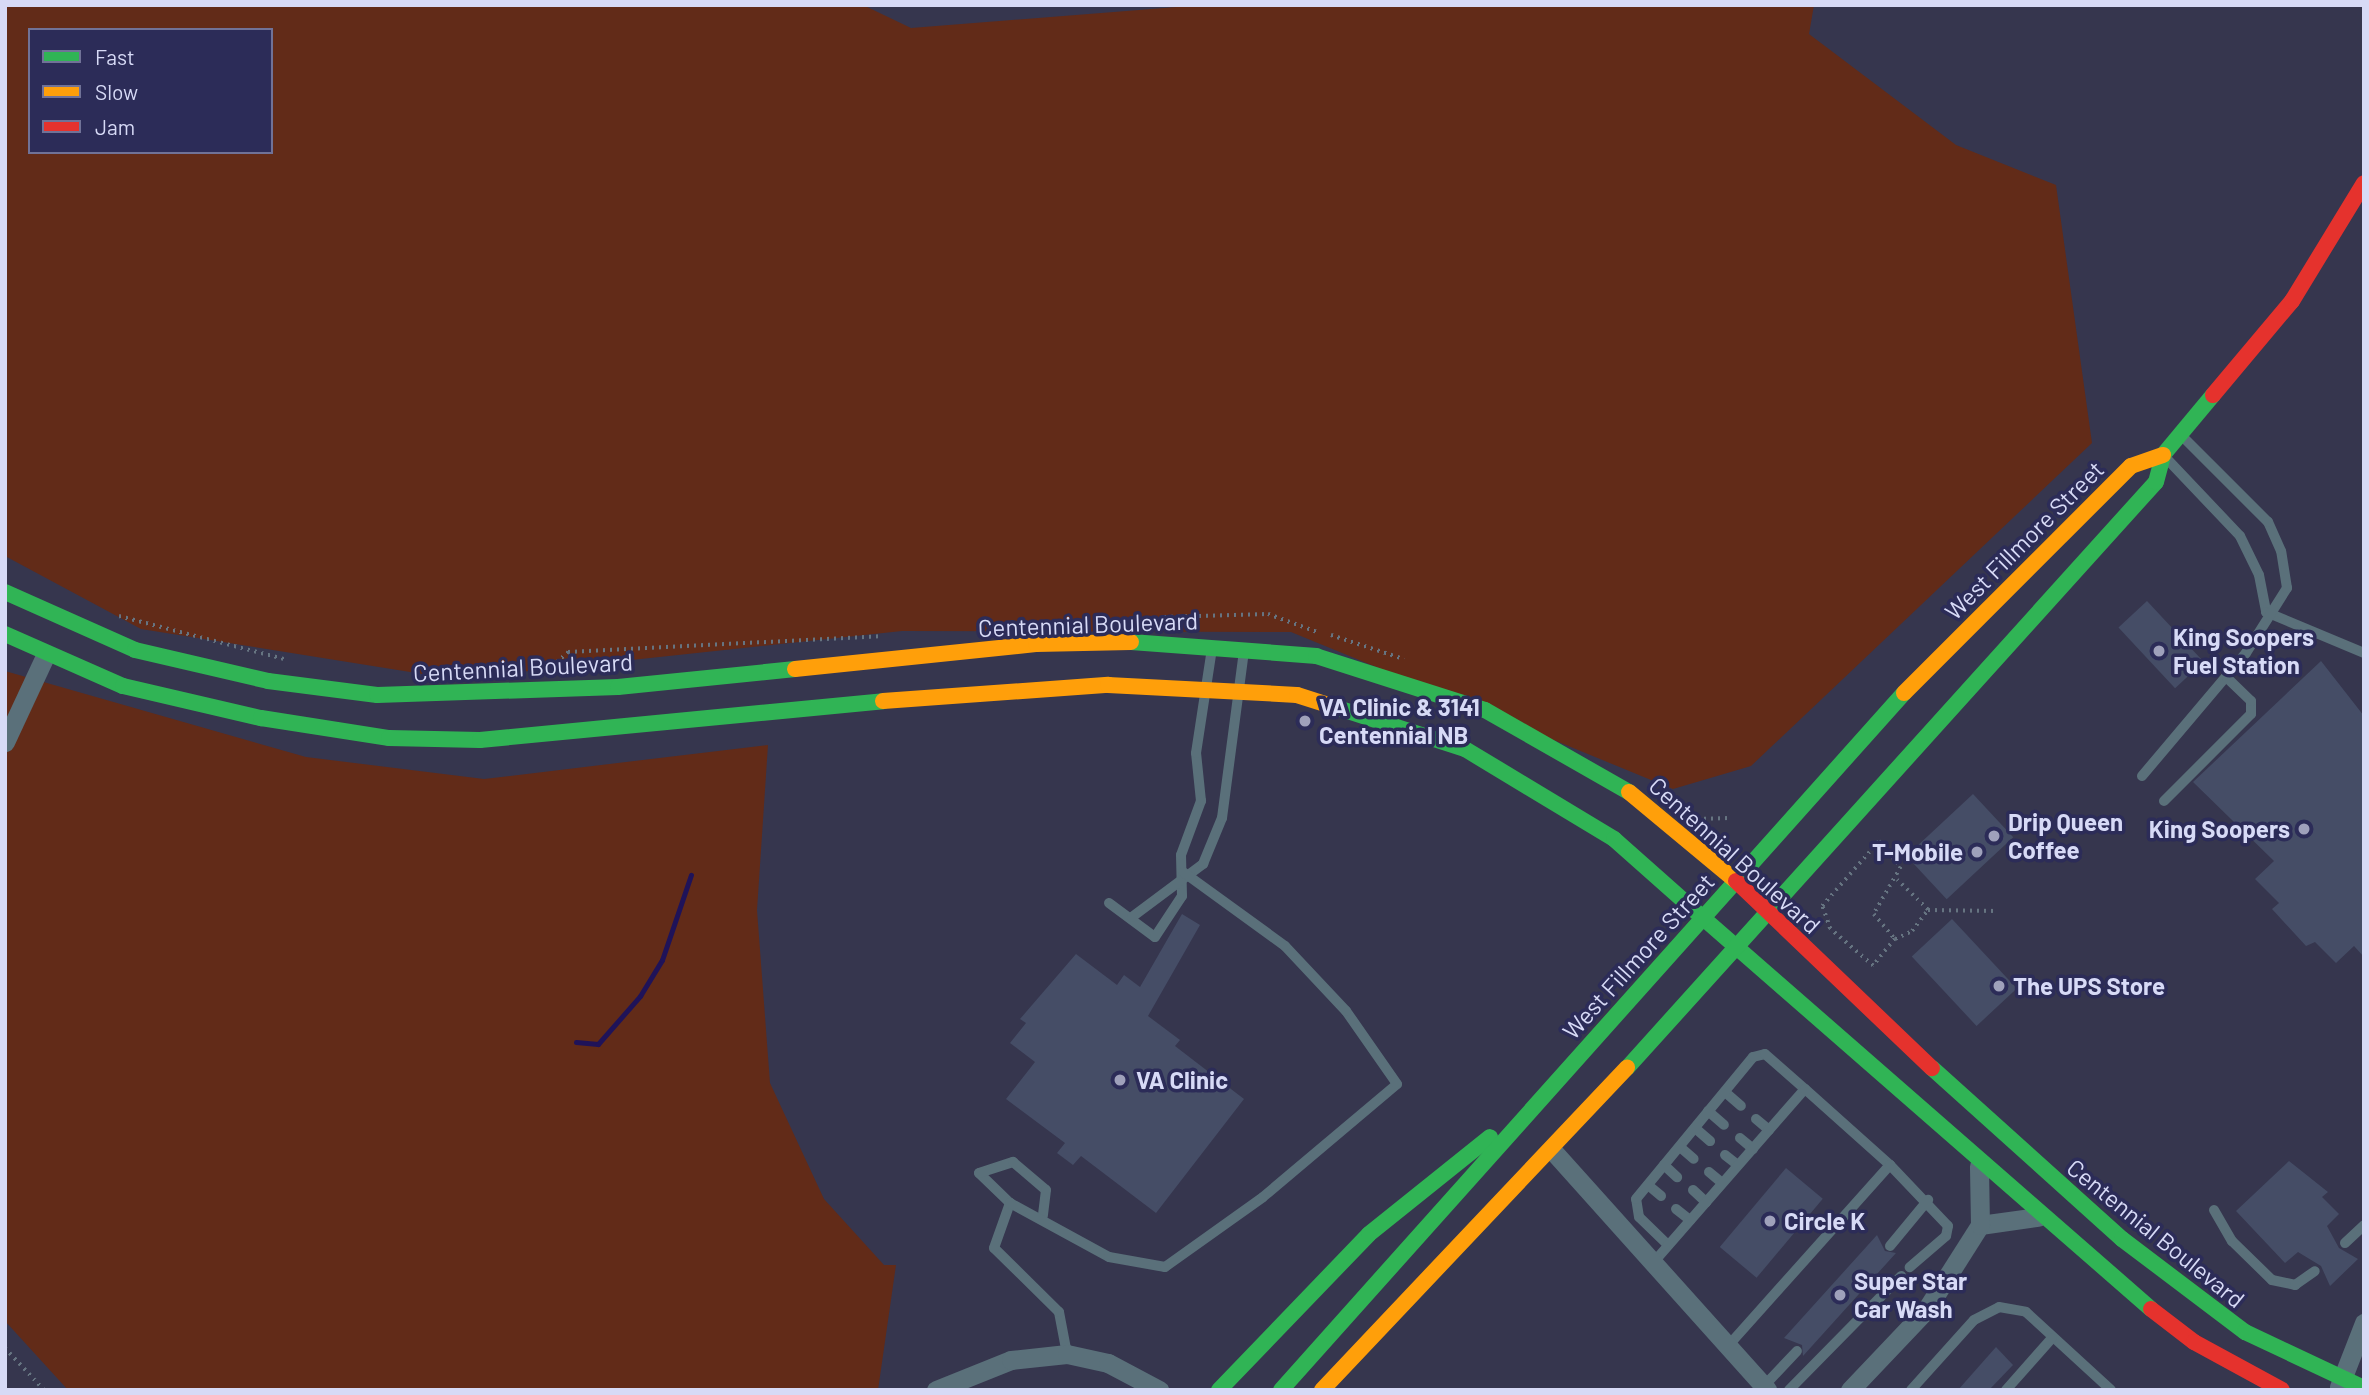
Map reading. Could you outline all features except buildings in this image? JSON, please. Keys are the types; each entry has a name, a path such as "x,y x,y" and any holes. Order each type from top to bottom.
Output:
{"main road":[{"name":"West Fillmore Street","path":"1322,1390 1552,1150 2156,482 2163,455 2292,300 2364,183"},
{"name":"West Fillmore Street","path":"1281,1390 1894,704 2131,466 2163,455"},
{"name":"Centennial Boulevard","path":"5,592 135,650 268,681 422,695 618,687 1036,643 1213,644 1316,656 1485,710 1642,800 1770,912 2022,1154 2122,1239 2245,1332 2340,1385 2364,1388"},
{"path":"5,635 123,686 261,718 389,738 480,740 624,723 1108,685 1238,688 1314,698 1465,750 1614,838 2037,1217 2194,1342 2282,1390"},
{"path":"618,687 624,723"},
{"path":"1219,1390 1383,1222 1538,1102"}],"street":[{"path":"5,742 46,654"},
{"path":"1552,1150 1766,1388"},
{"path":"1850,1390 1926,1310 1980,1225 1979,1166"},
{"path":"1980,1225 2037,1217"},
{"path":"2340,1385 2364,1323"},
{"path":"936,1390 1011,1360 1067,1354 1108,1363 1159,1390"}],"lane":[{"path":"2142,776 2227,678 2266,612 2287,588 2277,537 2258,509 2181,435"},
{"path":"2163,455 2241,536 2259,575 2266,612"},
{"path":"2266,612 2364,653"},
{"path":"1109,903 1132,917 1144,933 1161,933 1182,896 1184,872 1181,855 1201,801 1196,753 1213,644"},
{"path":"1132,917 1184,872 1203,864 1222,818 1245,647"},
{"path":"2164,801 2251,714 2251,701 2227,678"},
{"path":"1043,1216 1046,1190 1013,1162 979,1173 1010,1203 1043,1216 1109,1257 1164,1267 1253,1206 1397,1084 1346,1011 1284,946 1184,872"},
{"path":"1668,1245 1639,1217 1636,1199 1753,1057 1765,1054 1944,1215 1945,1236 1910,1267"},
{"path":"1653,1263 1805,1089"},
{"path":"1725,1092 1741,1106"},
{"path":"1709,1111 1724,1125"},
{"path":"1756,1119 1769,1130"},
{"path":"1695,1128 1710,1141"},
{"path":"1740,1138 1753,1149"},
{"path":"1679,1147 1694,1159"},
{"path":"1725,1154 1738,1165"},
{"path":"1664,1165 1677,1177"},
{"path":"1728,1346 1890,1165"},
{"path":"1709,1171 1722,1183"},
{"path":"1648,1185 1661,1195"},
{"path":"1693,1190 1706,1202"},
{"path":"1890,1246 1928,1200"},
{"path":"1010,1203 994,1248 1059,1311 1067,1354"},
{"path":"1676,1209 1690,1220"},
{"path":"2214,1210 2232,1241 2272,1280 2295,1285 2315,1271"},
{"path":"2345,1242 2364,1225"},
{"path":"1789,1390 1901,1276"},
{"path":"1911,1390 1974,1320 1999,1307 2026,1312 2052,1339 2111,1390"},
{"path":"2006,1390 2052,1339"},
{"path":"1766,1388 1797,1351"}],"path":[{"path":"1895,939 1874,914 1901,867 1879,841 1822,906 1830,929 1872,966 1895,939 1912,931 1928,910"},
{"path":"1896,879 1928,910 1998,911"},
{"path":"5,1348 44,1390"}],"shaded area":[{"path":"5,5 863,5 911,28 1202,5 1814,5 1809,34 1956,145 2056,185 2092,443 1751,766 1673,789 1291,632 902,631 454,679 141,629 5,556"},
{"path":"5,671 306,757 484,779 768,745 757,910 770,1083 824,1199 884,1265 896,1265 878,1390 68,1390 5,1321"}],"waterway":[{"path":"576,1042 598,1044 640,996 662,960 691,875"}],"traffic: fast":[{"path":"1627,1068 2156,482 2163,455 2213,395"},
{"path":"5,592 135,650 268,681 377,695 618,687 795,669"},
{"path":"5,634 123,686 261,718 389,738 480,740 883,701"},
{"path":"1131,642 1316,656 1485,710 1629,792"},
{"path":"1281,1390 1904,693"},
{"path":"1338,708 1465,749 1614,839 1702,917"},
{"path":"1702,917 2151,1309"},
{"path":"1932,1068 2122,1239 2245,1332 2364,1388"},
{"path":"1219,1390 1369,1234 1490,1137"}],"traffic: slow":[{"path":"1904,693 2131,466 2163,455"},
{"path":"795,669 1036,644 1131,642"},
{"path":"883,701 1108,685 1297,695 1338,708"},
{"path":"1629,792 1736,881"},
{"path":"1322,1390 1627,1068"}],"traffic: jam":[{"path":"2213,395 2292,301 2364,183"},
{"path":"1736,881 1932,1068"},
{"path":"2151,1309 2194,1342 2282,1390"}],"place":[{"name":"King Soopers Fuel Station","path":"2159,651"},
{"name":"VA Clinic & 3141 Centennial NB","path":"1305,721"},
{"name":"King Soopers","path":"2304,829"},
{"name":"Drip Queen Coffee","path":"1994,836"},
{"name":"T-Mobile","path":"1977,852"},
{"name":"The UPS Store","path":"1999,986"},
{"name":"VA Clinic","path":"1120,1080"},
{"name":"Circle K","path":"1770,1221"},
{"name":"Super Star Car Wash","path":"1840,1295"}]}
